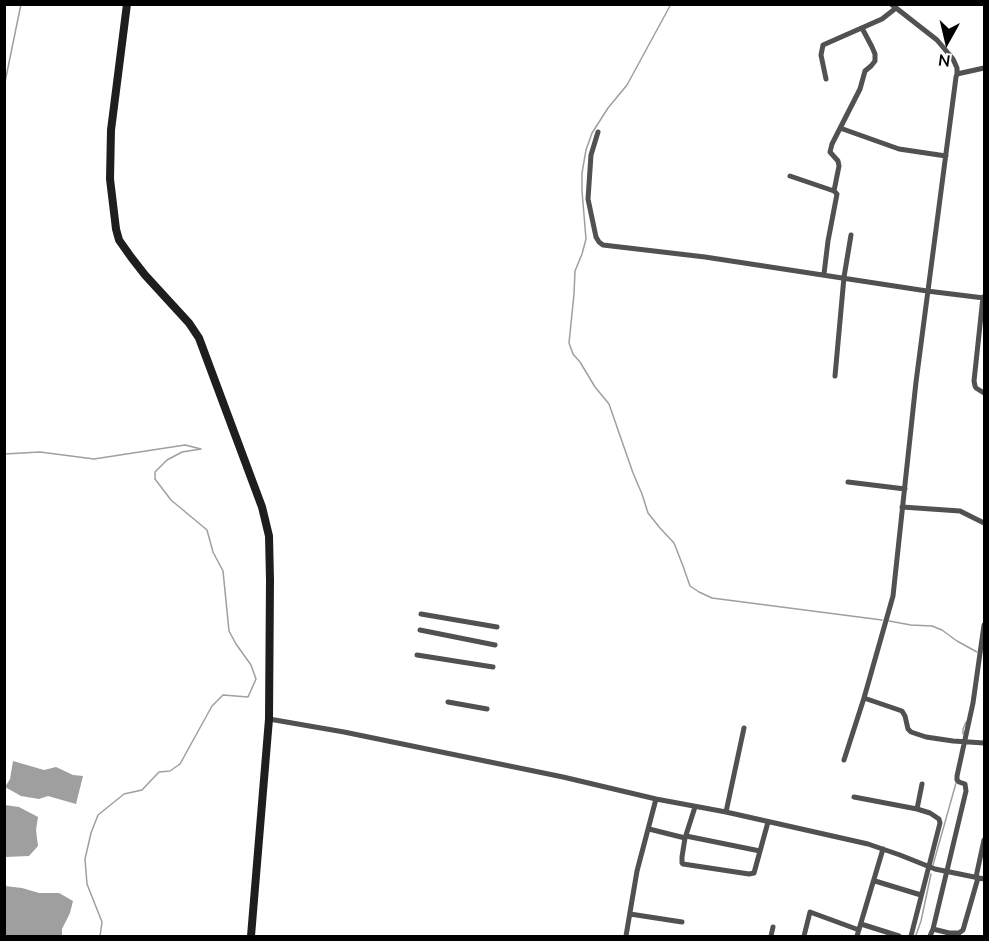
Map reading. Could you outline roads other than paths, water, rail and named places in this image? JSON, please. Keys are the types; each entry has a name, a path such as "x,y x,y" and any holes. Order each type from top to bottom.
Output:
{"street":[{"path":"127,4 111,130 110,178 116,229 119,240 131,257 189,323 199,338 262,507 270,548 269,719 251,936"},
{"path":"826,79 822,55 823,45 882,19 894,6 937,40 953,59 957,68 927,291 893,596 844,760"},
{"path":"824,274 837,195 834,191 839,166 838,161 830,152 860,89 866,70 875,61 875,54 862,28"},
{"path":"957,74 984,68"},
{"path":"840,128 899,149 946,156"},
{"path":"598,132 591,155 588,194 595,234 601,244 824,274 927,291 984,297 974,381 975,386 984,393"},
{"path":"790,176 834,191"},
{"path":"834,376 844,277 851,235"},
{"path":"848,482 905,489"},
{"path":"902,507 960,511 984,523"},
{"path":"421,614 497,627"},
{"path":"930,936 966,791 965,784 959,782 957,776 973,704 984,625"},
{"path":"420,630 495,645"},
{"path":"417,655 493,667"},
{"path":"864,698 902,711 910,732 926,737 984,743"},
{"path":"448,702 487,709"},
{"path":"269,719 344,732 726,812 884,849 928,867 979,878"},
{"path":"726,812 744,728"},
{"path":"917,809 922,784"},
{"path":"854,797 917,809 930,813 940,821 911,936"},
{"path":"626,936 636,871 656,799"},
{"path":"695,807 686,837 683,864 754,873 768,822"},
{"path":"649,829 760,851"},
{"path":"933,929 949,935 963,930 979,878 984,840"},
{"path":"857,936 884,849"},
{"path":"875,881 921,895"},
{"path":"804,936 810,912 898,936"},
{"path":"630,914 682,921"},
{"path":"771,936 773,927"}],"waterway":[{"path":"4,87 21,4"},
{"path":"671,4 627,85 608,108 592,133 586,150 582,173 586,239 575,271 569,343 573,354 609,404 648,513 674,543 690,586 712,598 882,620"},
{"path":"4,454 40,452 94,459 185,445 201,449 182,452 167,460 155,472 155,479 171,500 207,530 213,552 223,571 229,631 251,665 256,679 248,697 223,695 212,706 180,764 170,771 159,772 142,790 124,794 98,815 85,859 87,884 102,922 100,936"},
{"path":"889,621 932,626 977,652"},
{"path":"963,734 966,722"},
{"path":"933,865 956,783"},
{"path":"916,935 931,874"}]}
